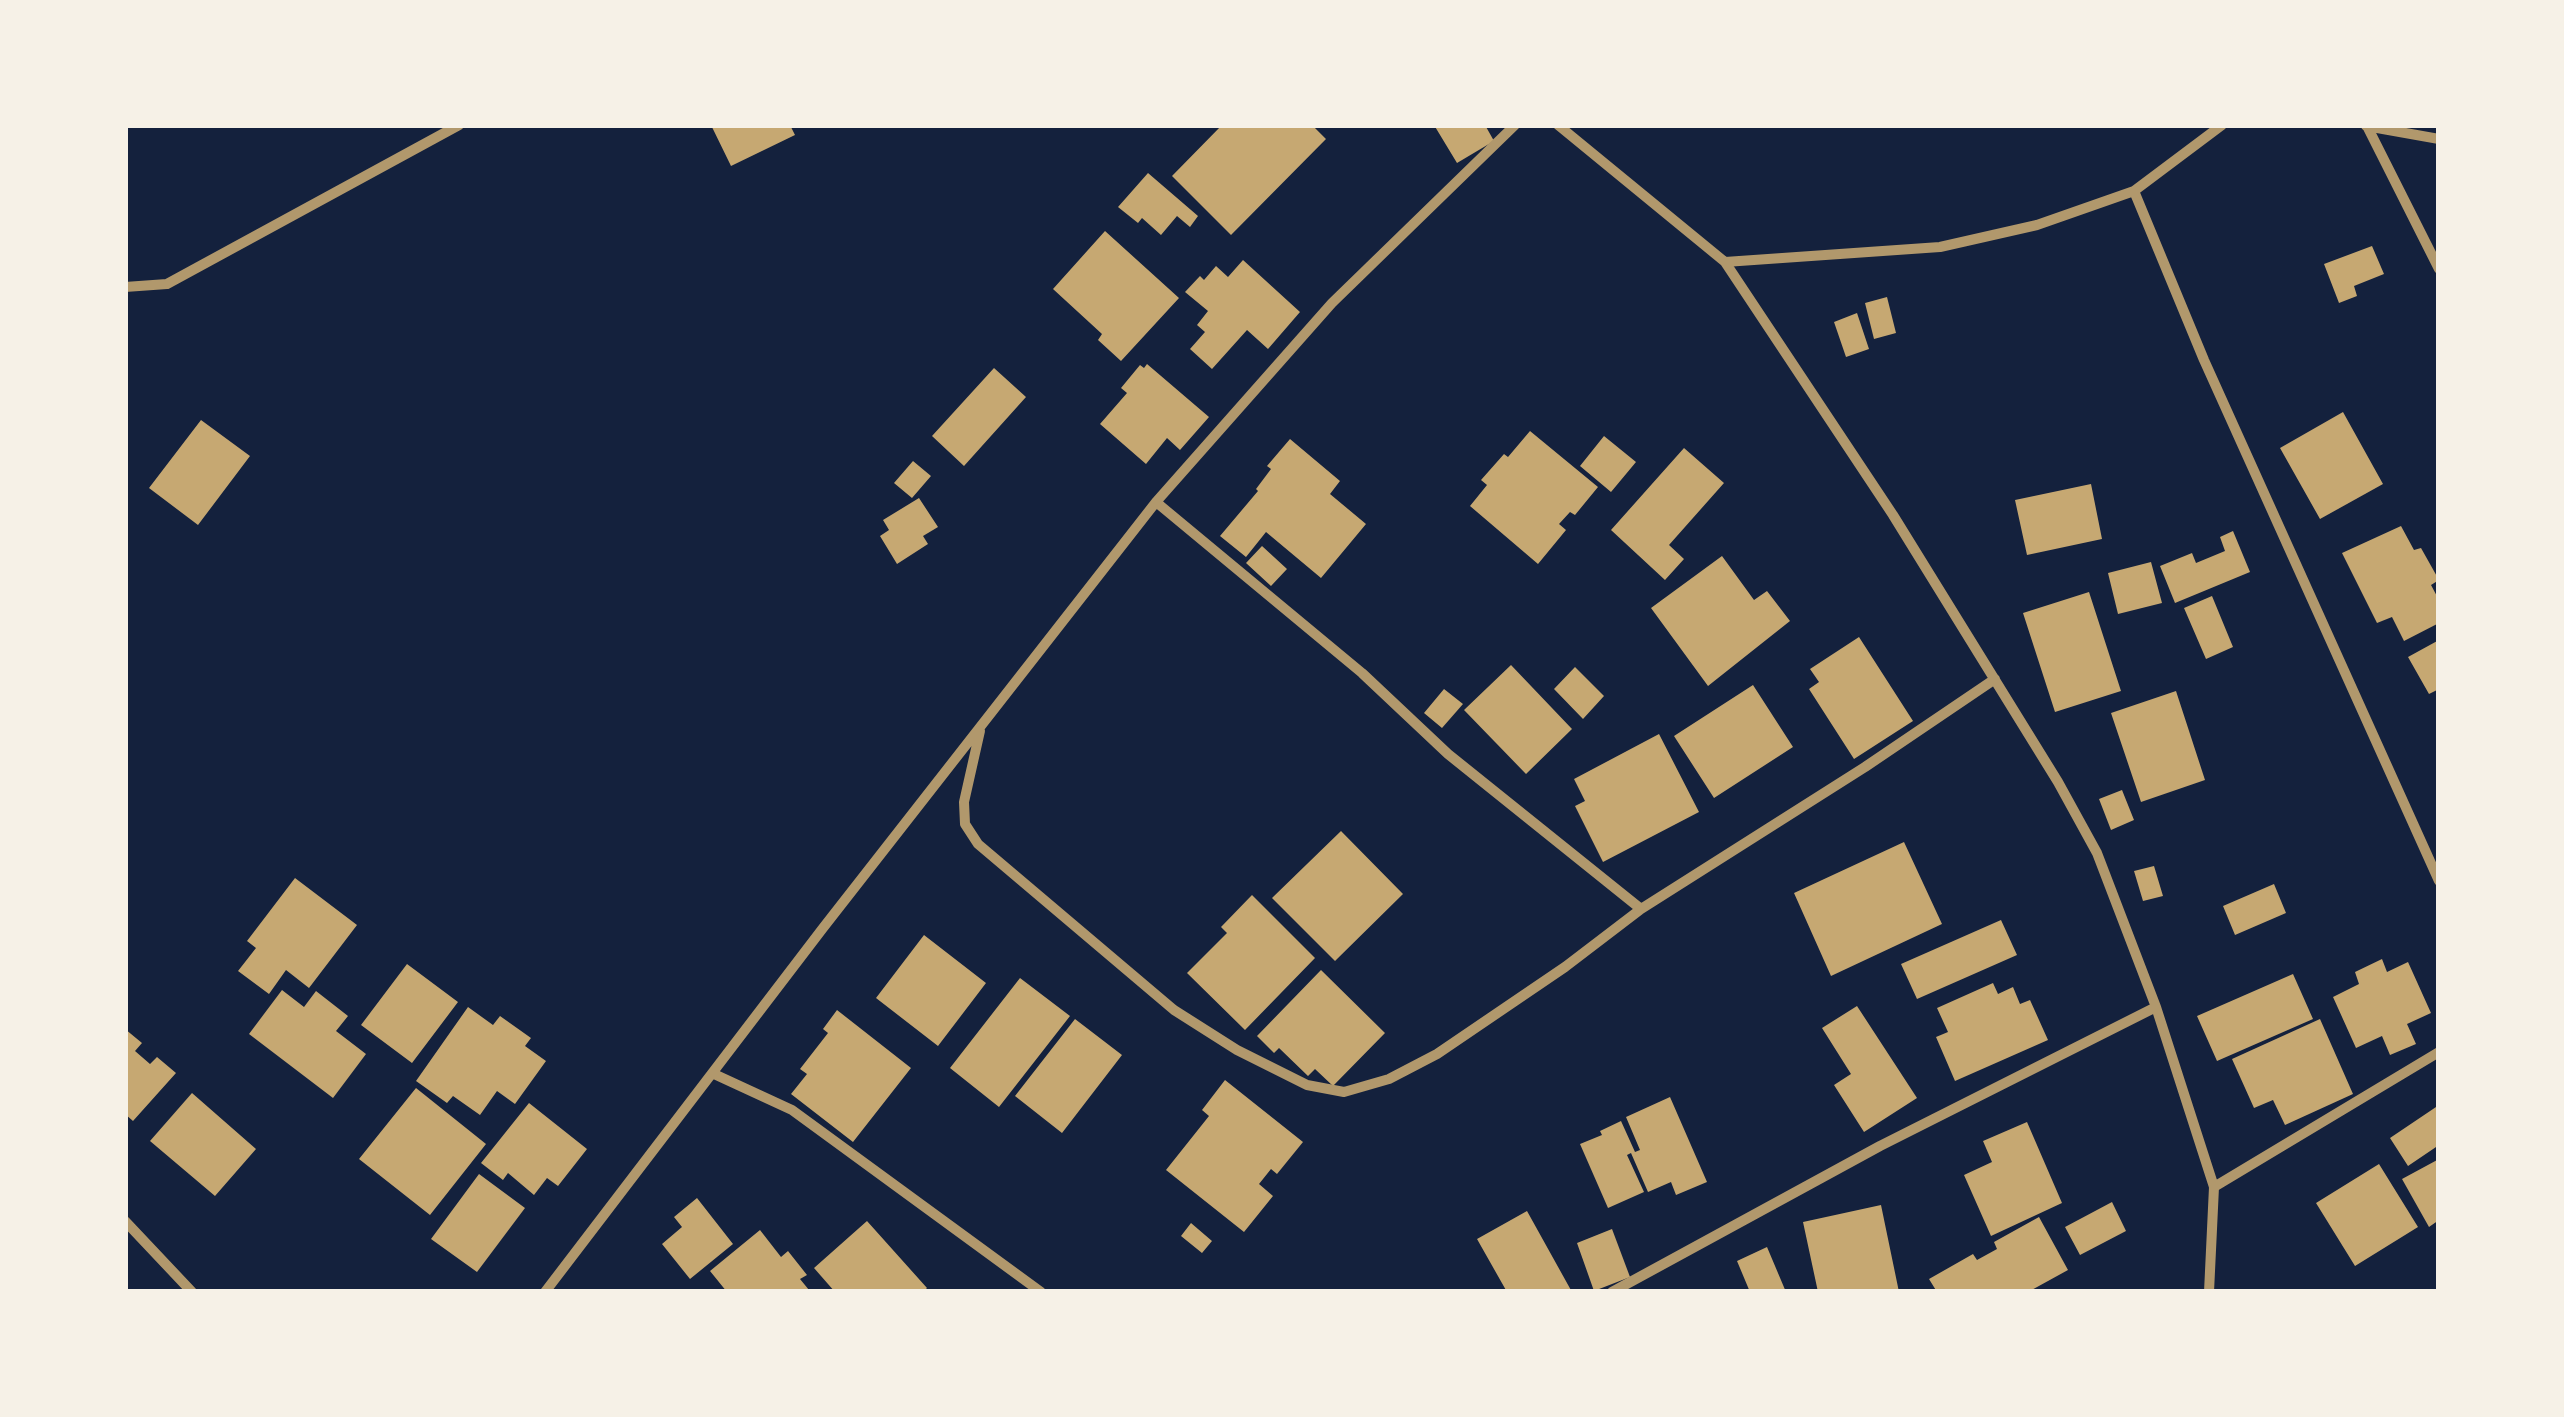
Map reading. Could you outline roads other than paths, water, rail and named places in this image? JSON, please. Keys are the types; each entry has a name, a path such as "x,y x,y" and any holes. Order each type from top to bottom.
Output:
{"street":[{"path":"125,288 167,284 459,125"},
{"path":"545,1292 1156,502 1332,303 1515,125"},
{"path":"1558,125 1725,262 1893,515 2058,782 2097,853 2156,1007 2214,1188 2209,1292"},
{"path":"1725,262 1940,247 2037,225 2134,191 2222,125"},
{"path":"2364,126 2439,139"},
{"path":"2364,126 2439,269"},
{"path":"2134,191 2204,360 2439,881"},
{"path":"1156,502 1362,674 1448,754 1642,909"},
{"path":"980,728 964,802 965,824 978,844 1174,1010 1237,1050 1307,1085 1344,1092 1389,1079 1437,1054 1642,909 1849,778 1995,679"},
{"path":"1612,1292 1880,1146 2156,1007"},
{"path":"2214,1188 2439,1052"},
{"path":"714,1074 792,1110 1041,1292"},
{"path":"125,1222 192,1292"}]}
